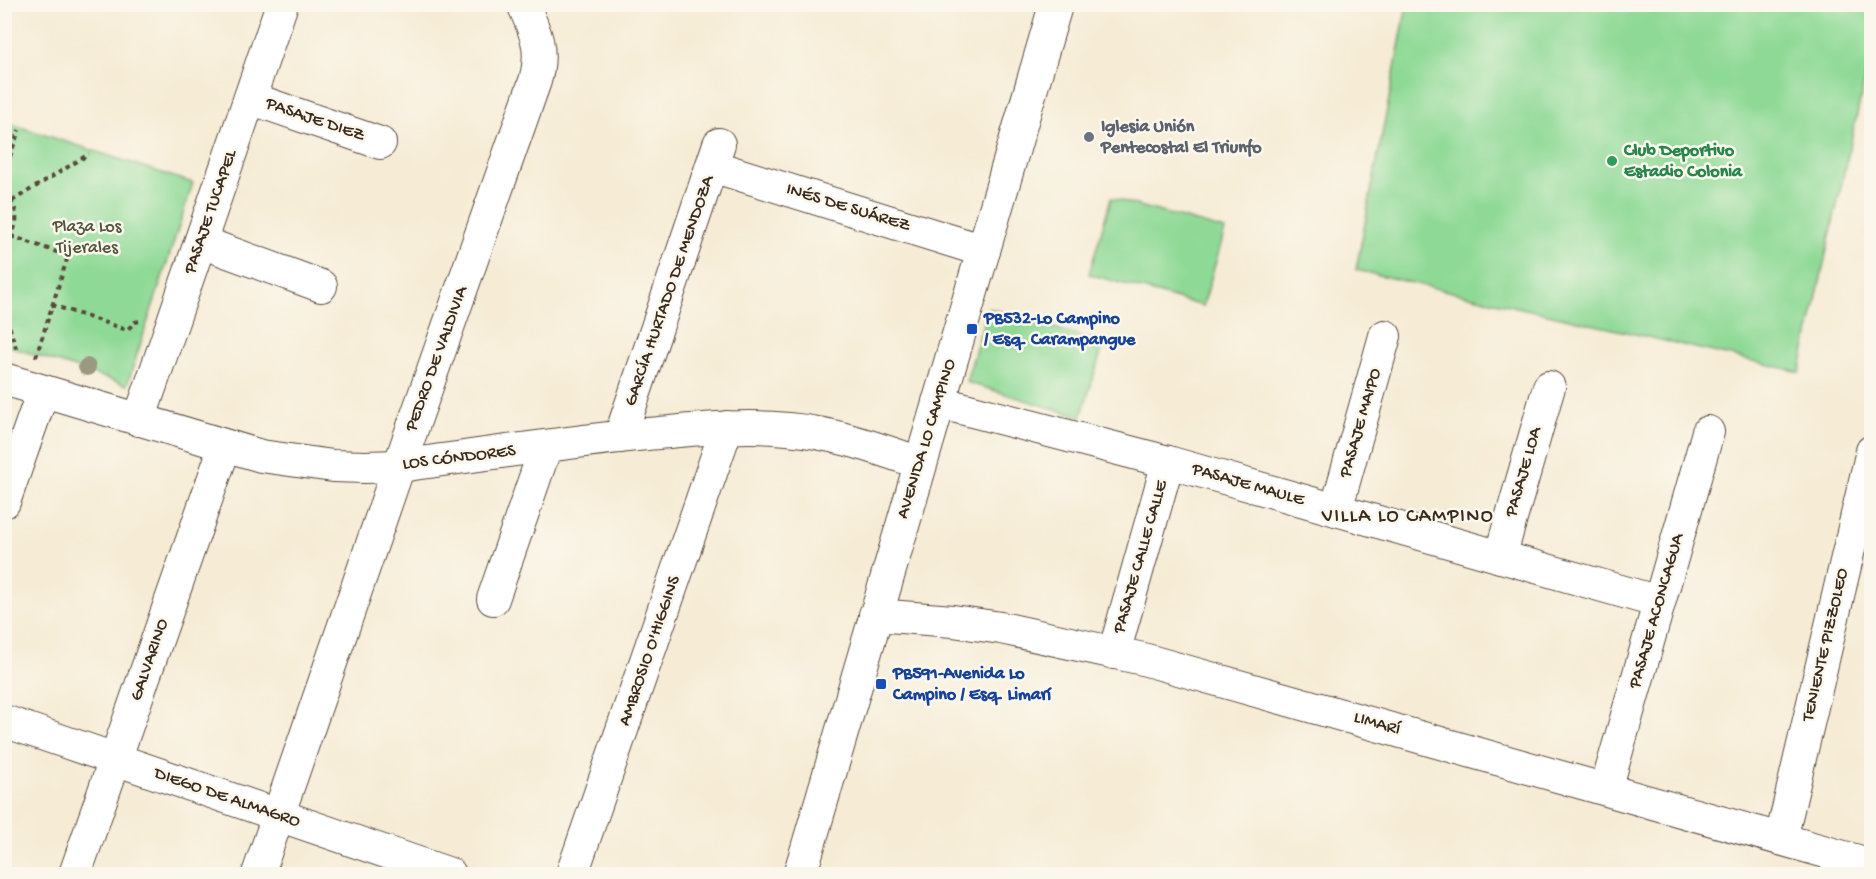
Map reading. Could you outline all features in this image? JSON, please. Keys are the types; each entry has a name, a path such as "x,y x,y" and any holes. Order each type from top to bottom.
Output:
{"main road":[{"name":"AVENIDA LO CAMPINO","path":"800,874 1056,4"}],"street":[{"name":"PASAJE TUCAPEL","path":"139,420 282,4"},
{"name":"PEDRO DE VALDIVIA","path":"258,874 537,75 540,56 538,41 524,4"},
{"name":"PASAJE DIEZ","path":"250,98 380,143"},
{"name":"INÉS DE SUÁREZ","path":"716,155 984,251"},
{"name":"GARCÍA HURTADO DE MENDOZA","path":"620,437 716,155"},
{"path":"201,242 321,286"},
{"name":"PASAJE MAIPO","path":"1336,510 1385,336"},
{"name":"LOS CÓNDORES","path":"25,385 261,456 354,467 399,466 620,437 727,427 790,429 826,434 860,442 920,463"},
{"path":"4,502 25,385"},
{"name":"PASAJE LOA","path":"1500,557 1549,387"},
{"name":"PASAJE MAULE","path":"938,402 1168,462 1659,603"},
{"name":"AMBROSIO O'HIGGINS","path":"572,874 727,427"},
{"name":"PASAJE ACONCAGUA","path":"1606,789 1708,432"},
{"name":"GALVARINO","path":"75,874 225,446"},
{"path":"493,599 546,446"},
{"name":"TENIENTE PIZZOLEO","path":"1781,839 1872,451"},
{"name":"PASAJE CALLE CALLE","path":"1114,653 1168,462"},
{"name":"LIMARÍ","path":"875,615 953,621 1001,628 1143,659 1872,865"},
{"name":"DIEGO DE ALMAGRO","path":"4,721 435,872"}],"path":[{"path":"4,174 19,130"},
{"path":"12,201 89,154"},
{"path":"4,194 12,201 18,219 16,228 4,243"},
{"path":"11,236 68,256 25,385"},
{"path":"52,305 127,330 135,322 143,320 169,331"},
{"path":"4,310 25,385"}],"green space":[{"name":"Club Deportivo Estadio Colonia","path":"1407,5 1871,5 1871,51 1800,372 1356,270"},
{"name":"Plaza Los Tijerales","path":"5,122 193,183 127,385 5,345"},
{"path":"1111,198 1225,230 1203,306 1089,274"},
{"path":"988,308 1104,343 1081,417 966,382"}],"place":[{"name":"Iglesia Unión Pentecostal El Triunfo","path":"1089,137"},
{"name":"Club Deportivo Estadio Colonia","path":"1612,161"},
{"name":"PB532-Lo Campino / Esq. Carampangue","path":"972,329"},
{"name":"PB591-Avenida Lo Campino / Esq. Limarí","path":"881,684"}],"district":[{"name":"VILLA LO CAMPINO","path":"1408,517"}]}
